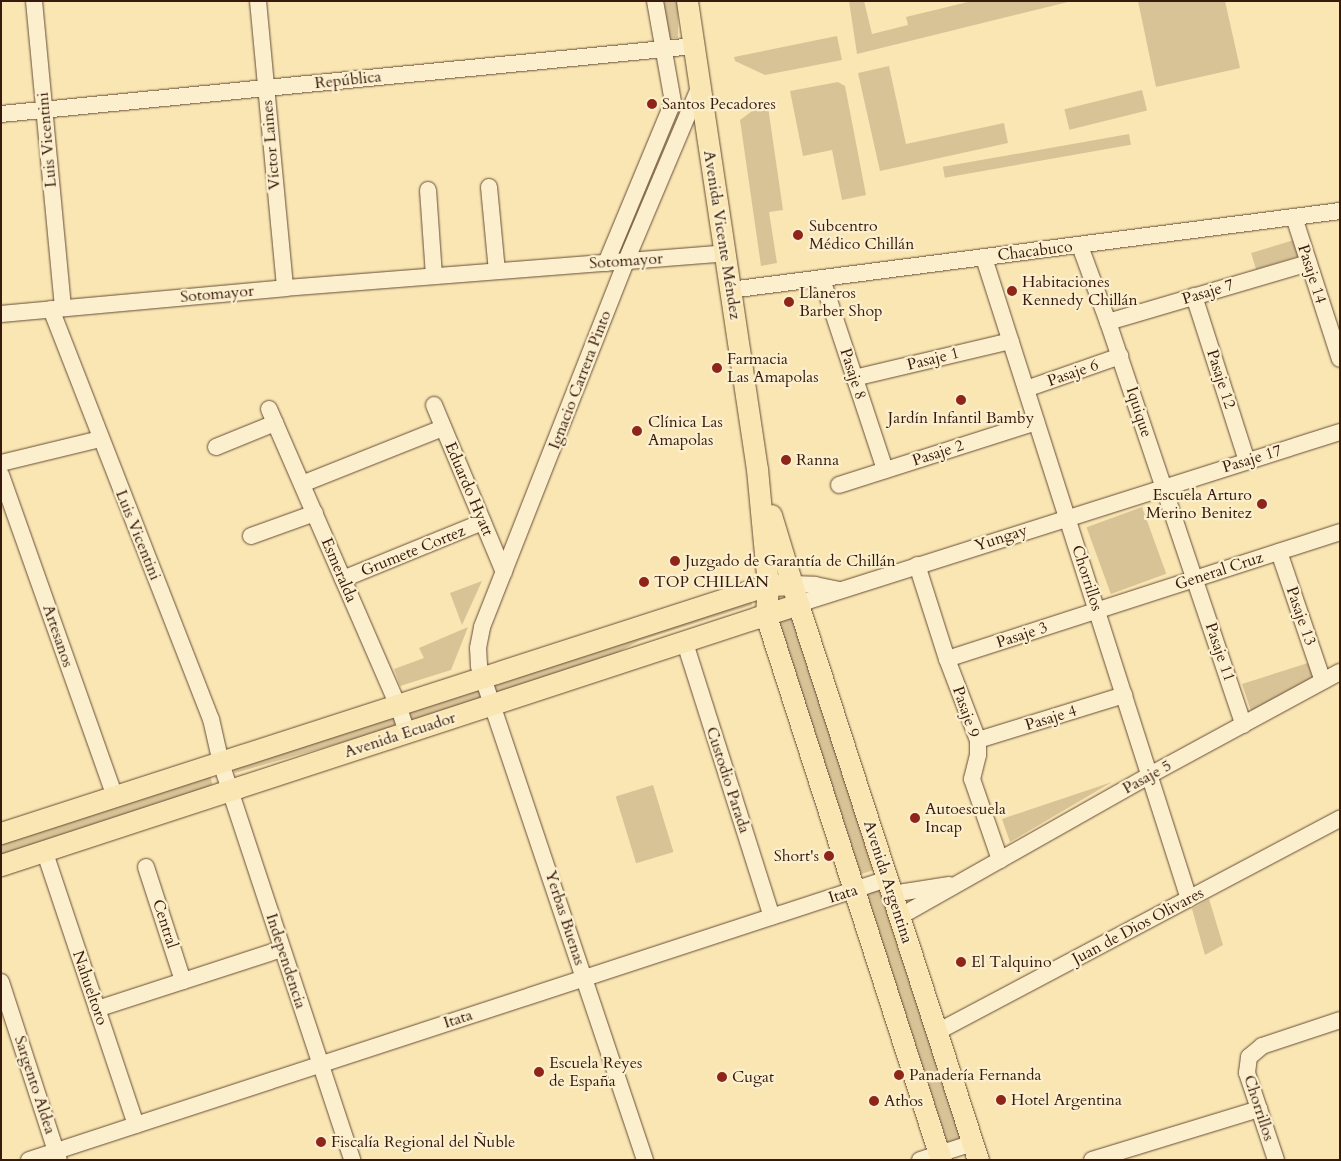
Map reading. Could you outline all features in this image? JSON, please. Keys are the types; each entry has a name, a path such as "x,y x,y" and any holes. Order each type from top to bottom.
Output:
{"main road":[{"name":"Avenida Vicente Méndez","path":"687,1 757,469 768,586 766,616"},
{"name":"Avenida Vicente Méndez","path":"757,469 798,604"},
{"name":"Avenida Ecuador","path":"1,834 398,706 484,676 768,586 791,584"},
{"name":"Avenida Ecuador","path":"1,865 798,604"},
{"name":"Avenida Argentina","path":"798,604 976,1151"},
{"path":"766,616 854,890 933,1158"}],"street":[{"name":"Luis Vicentini","path":"34,1 45,109 57,308 100,439 210,719 220,763"},
{"name":"Víctor Laines","path":"258,1 285,288"},
{"path":"606,263 673,102 654,1"},
{"name":"República","path":"1,114 694,46"},
{"name":"Ignacio Carrera Pinto","path":"484,676 479,666 480,638 504,572 626,261 700,86"},
{"path":"489,187 497,271"},
{"path":"428,190 434,276"},
{"name":"Chacabuco","path":"730,290 1340,211"},
{"name":"Pasaje 14","path":"1294,217 1340,359"},
{"name":"Iquique","path":"1080,246 1120,356 1195,579"},
{"name":"Sotomayor","path":"1,314 285,288 725,254"},
{"name":"Chorrillos","path":"984,258 1189,899"},
{"name":"Pasaje 7","path":"1108,322 1308,263"},
{"name":"Pasaje 8","path":"822,279 885,470"},
{"name":"Pasaje 12","path":"1194,296 1247,461"},
{"name":"Pasaje 1","path":"854,378 1010,341"},
{"name":"Pasaje 6","path":"1026,389 1120,356"},
{"name":"Eduardo Hyatt","path":"434,405 504,572"},
{"name":"Esmeralda","path":"216,447 272,416 398,706 407,733"},
{"name":"Pasaje 2","path":"839,485 1036,422"},
{"path":"302,484 443,428"},
{"name":"Pasaje 17","path":"1164,486 1340,432"},
{"path":"1,463 100,439"},
{"name":"Artesanos","path":"1,475 114,797"},
{"name":"Yungay","path":"798,604 1164,486"},
{"path":"251,536 315,513"},
{"name":"Grumete Cortez","path":"343,579 483,522"},
{"name":"General Cruz","path":"1097,611 1340,532"},
{"name":"Pasaje 13","path":"1279,552 1324,681"},
{"name":"Pasaje 9","path":"917,565 947,659 978,740 978,755 972,779 1000,860"},
{"name":"Pasaje 11","path":"1195,579 1244,725"},
{"name":"Yungay","path":"791,584 815,585 839,590"},
{"name":"Pasaje 3","path":"947,659 1097,611"},
{"name":"Custodio Parada","path":"685,642 772,917"},
{"name":"Pasaje 5","path":"899,917 1150,775 1340,672"},
{"name":"Yerbas Buenas","path":"484,676 646,1160"},
{"name":"Pasaje 4","path":"978,740 1124,695"},
{"name":"Independencia","path":"220,763 352,1160"},
{"name":"Juan de Dios Olivares","path":"937,1032 1340,819"},
{"name":"Nahueltoro","path":"44,850 136,1125"},
{"name":"Central","path":"146,866 183,981"},
{"name":"Pasaje 5","path":"889,887 956,884"},
{"name":"Itata","path":"29,1160 58,1155 136,1125 854,890 889,887"},
{"path":"97,1009 282,949"},
{"name":"Sargento Aldea","path":"1,982 58,1155"},
{"name":"Chorrillos","path":"1276,1160 1246,1073 1249,1057 1262,1046 1340,1020"},
{"path":"1092,1160 1258,1108"},
{"path":"933,1158 976,1151"}],"shaded area":[{"path":"659,1 678,1 678,38 659,38"},
{"path":"849,1 864,1 872,34 908,25 906,17 972,1 1072,1 857,54"},
{"path":"1138,1 1225,1 1240,68 1156,87"},
{"path":"837,36 842,60 765,75 735,61 734,57"},
{"path":"889,66 906,144 1004,123 1008,143 880,171 858,73"},
{"path":"838,82 845,86 866,195 842,200 832,150 803,156 790,91"},
{"path":"1142,90 1147,110 1069,130 1064,109"},
{"path":"767,100 783,210 769,212 777,263 761,266 740,120"},
{"path":"1129,134 1131,145 945,178 943,167"},
{"path":"1297,239 1302,255 1256,269 1251,253"},
{"path":"1142,507 1166,574 1111,594 1087,527"},
{"path":"482,581 462,625 450,593"},
{"path":"751,596 752,605 639,641 601,661 410,723 407,708"},
{"path":"794,614 877,869 860,874 777,620"},
{"path":"468,627 451,670 400,686 394,669 424,658 419,648"},
{"path":"1308,663 1316,679 1252,714 1242,684"},
{"path":"393,708 398,726 235,773 230,755"},
{"path":"209,770 213,787 1,859 1,838"},
{"path":"1112,782 1010,842 1002,819"},
{"path":"653,785 673,852 636,863 616,796"},
{"path":"884,884 968,1142 949,1148 865,890"},
{"path":"1209,899 1223,945 1205,955 1192,909"}],"place":[{"name":"Santos Pecadores","path":"652,104"},
{"name":"Subcentro Médico Chillán","path":"798,235"},
{"name":"Habitaciones Kennedy Chillán","path":"1012,291"},
{"name":"Llaneros Barber Shop","path":"789,302"},
{"name":"Farmacia Las Amapolas","path":"717,368"},
{"name":"Jardín Infantil Bamby","path":"961,400"},
{"name":"Clínica Las Amapolas","path":"637,431"},
{"name":"Ranna","path":"786,460"},
{"name":"Escuela Arturo Merino Benitez","path":"1262,504"},
{"name":"Juzgado de Garantía de Chillán","path":"675,561"},
{"name":"TOP CHILLAN","path":"644,582"},
{"name":"Autoescuela Incap","path":"915,818"},
{"name":"Short's","path":"829,856"},
{"name":"El Talquino","path":"961,962"},
{"name":"Escuela Reyes de España","path":"539,1072"},
{"name":"Panadería Fernanda","path":"899,1075"},
{"name":"Cugat","path":"722,1077"},
{"name":"Hotel Argentina","path":"1001,1100"},
{"name":"Athos","path":"874,1101"},
{"name":"Fiscalía Regional del Ñuble","path":"321,1142"}]}
